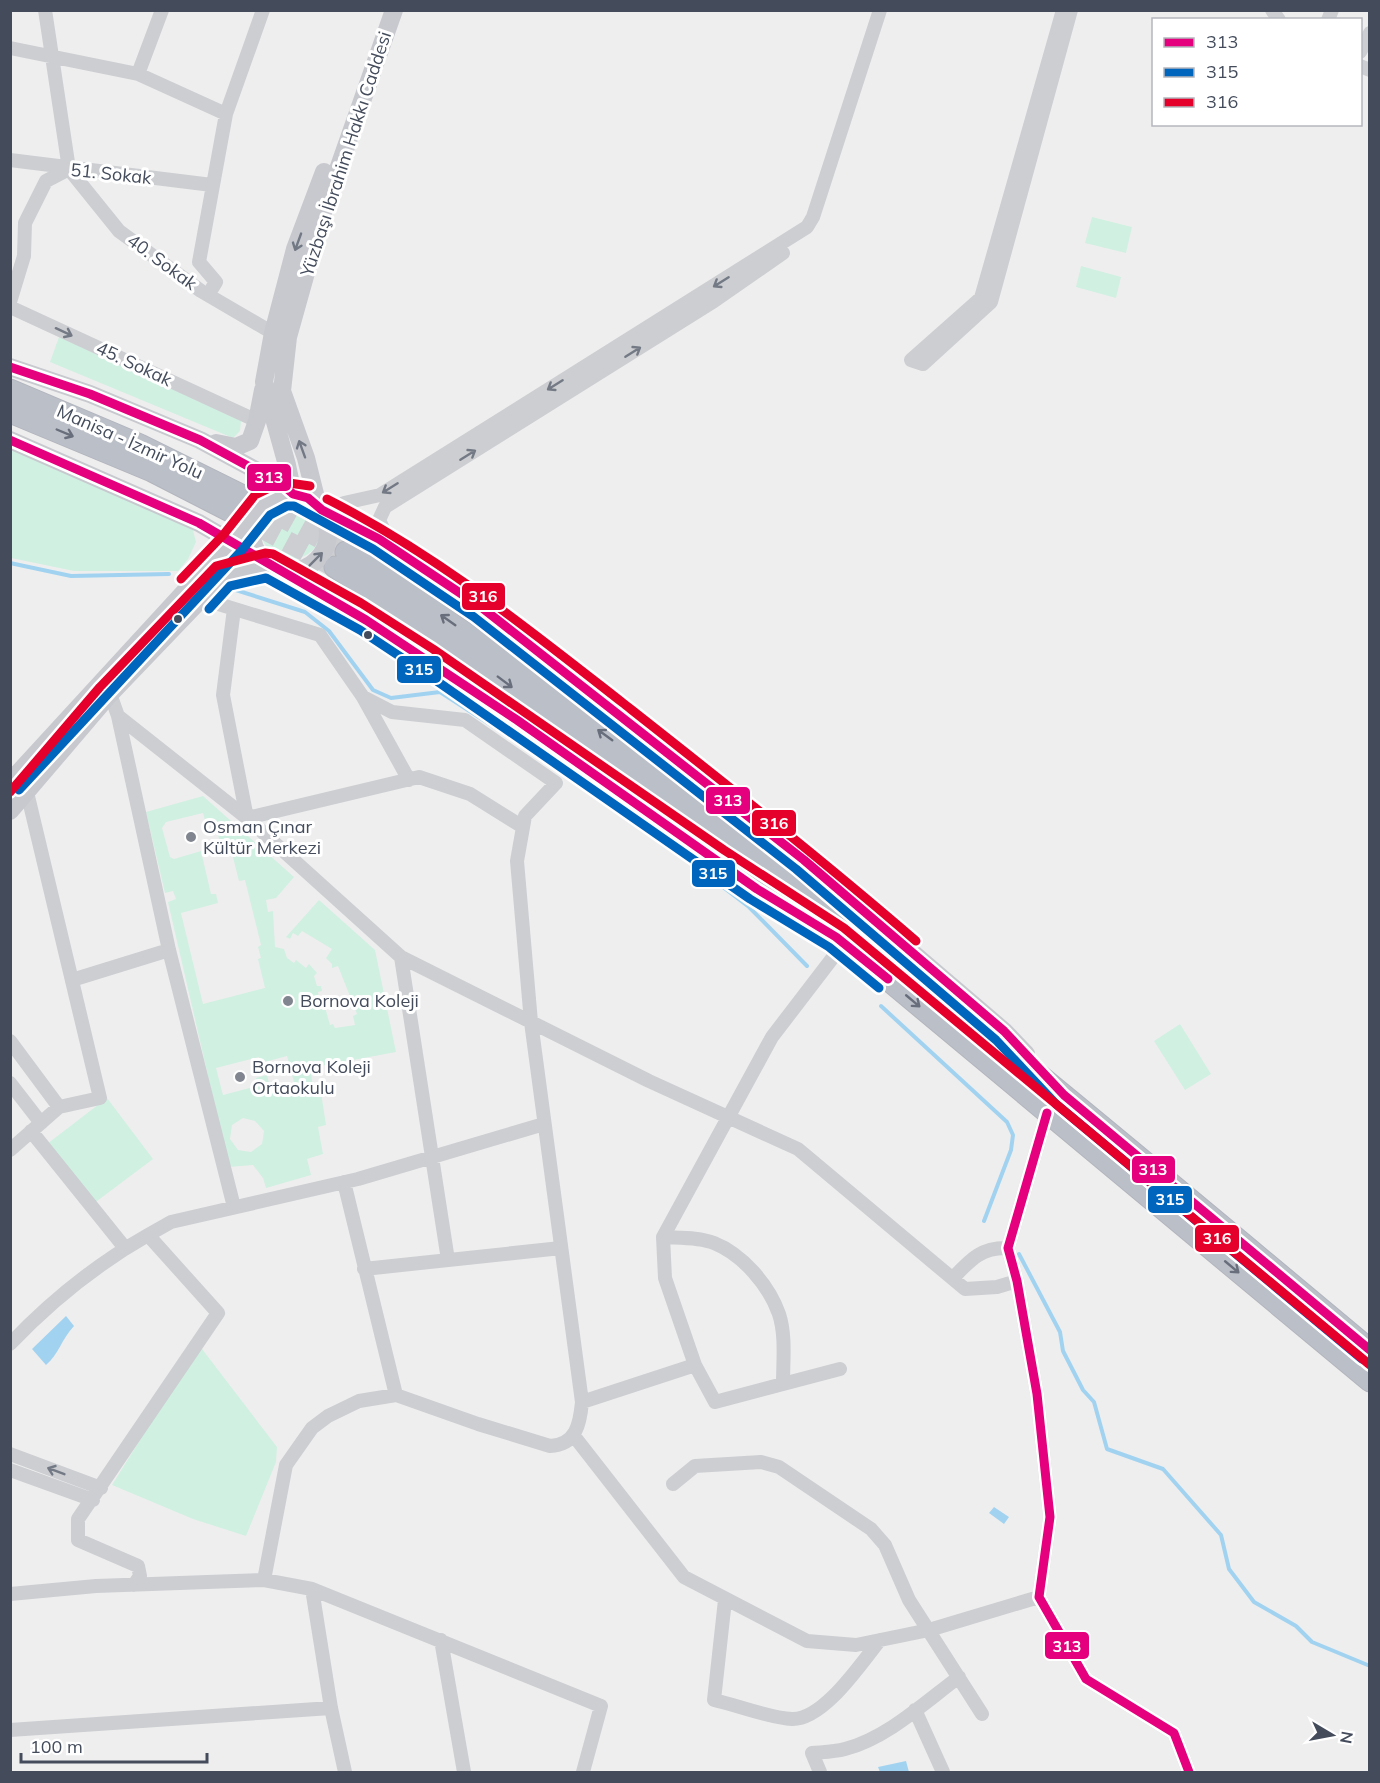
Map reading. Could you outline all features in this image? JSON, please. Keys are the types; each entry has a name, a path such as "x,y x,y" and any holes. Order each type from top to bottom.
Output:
{"highway":[{"name":"Manisa - İzmir Yolu","path":"10,390 140,445 245,508"},
{"name":"Manisa - İzmir Yolu","path":"10,412 245,508"},
{"path":"1370,1350 1064,1095 720,819 487,648 340,560 600,752 840,940 1370,1381"}],"main road":[{"name":"Yüzbaşı İbrahim Hakkı Caddesi","path":"292,494 288,465 264,382 273,333 295,249 385,10"},
{"name":"Yüzbaşı İbrahim Hakkı Caddesi","path":"323,510 282,391 288,337 323,212 394,10"},
{"path":"10,367 90,394 200,440 283,485 292,494"},
{"path":"200,440 227,446 243,446 250,441 257,421 264,382"},
{"path":"10,440 122,487 233,542 268,565 366,620 517,720 757,889 840,940"},
{"path":"245,508 272,498 292,494 308,498 323,510 392,548 489,614 804,860 1004,1031 1064,1095"},
{"path":"245,508 251,528 252,542 258,555 268,565 279,570 292,571 315,562 323,553 328,528 323,510"},
{"path":"10,782 106,676 233,542 245,508"},
{"path":"10,811 109,695 224,575 268,565"}],"street":[{"path":"10,302 24,256 25,223 46,180 69,169 45,10"},
{"path":"138,74 162,10"},
{"path":"208,295 216,282 199,262 212,185 226,114 262,10"},
{"path":"323,510 380,495 807,227 813,217 880,10"},
{"path":"392,548 379,520 385,507 714,301 808,236 817,220 887,10"},
{"path":"1063,10 981,298 911,360 923,364 991,302 1071,10"},
{"path":"1362,48 1370,33"},
{"path":"10,48 138,74 226,114"},
{"name":"51. Sokak","path":"10,160 212,185"},
{"name":"40. Sokak","path":"69,169 119,231 208,295 273,333"},
{"name":"45. Sokak","path":"10,308 257,421"},
{"path":"202,599 320,635 363,697 409,780"},
{"path":"234,609 223,695 247,818"},
{"path":"106,676 109,695 118,717 169,950 234,1207"},
{"path":"264,1580 285,1468 312,1428 328,1416 359,1401 396,1395 540,1444 561,1445 574,1436 579,1424 582,1402 531,1022 518,861 525,816 556,783 465,720 392,712 363,697"},
{"path":"118,717 247,818 401,957 729,1119 798,1149 954,1277 965,1289 997,1287 1017,1281"},
{"path":"247,818 419,777 470,794 523,827"},
{"path":"10,1150 59,1107 100,1098 27,792"},
{"path":"840,940 772,1037 663,1237 665,1278 695,1365 715,1402 840,1369"},
{"path":"72,980 169,950"},
{"path":"401,957 448,1260"},
{"path":"10,1041 59,1107"},
{"path":"10,1083 36,1127 125,1248"},
{"path":"1047,1113 1008,1248 1017,1281 1037,1394 1050,1517 1039,1597 1086,1679 1174,1732 1189,1773"},
{"path":"12,1339 38,1315 125,1248 171,1222 344,1182 544,1124"},
{"path":"344,1182 396,1395"},
{"path":"134,1585 140,1576 138,1566 78,1540 78,1520 218,1313 148,1235"},
{"path":"663,1237 714,1243 752,1270 772,1299 779,1315 783,1342 783,1383"},
{"path":"954,1277 975,1255 991,1247 1008,1248"},
{"path":"364,1269 561,1248"},
{"path":"582,1402 695,1365"},
{"path":"574,1436 684,1577 807,1641 856,1645 929,1630 1039,1597"},
{"path":"10,1454 97,1494"},
{"path":"673,1484 695,1466 761,1462 779,1467 871,1529 885,1545 909,1600 982,1714"},
{"path":"10,1470 97,1494"},
{"path":"10,1594 134,1585 264,1580 312,1589 601,1706 583,1773"},
{"path":"312,1589 331,1708 345,1773"},
{"path":"726,1600 714,1700 792,1719 809,1716 827,1703 880,1640"},
{"path":"441,1640 464,1773"},
{"path":"820,1773 812,1753 842,1750 862,1744 915,1710 959,1677"},
{"path":"10,1730 331,1708"},
{"path":"915,1710 943,1773"}],"green space":[{"path":"1092,217 1132,227 1126,253 1085,243"},
{"path":"1081,266 1121,277 1116,298 1076,287"},
{"path":"59,337 241,421 240,431 233,438 50,362"},
{"path":"11,445 193,530 196,542 188,559 178,571 74,571 11,558"},
{"path":"291,497 313,506 322,528 313,550 291,559 269,550 260,528 269,506"},
{"path":"203,796 294,877 276,898 266,900 268,912 273,911 275,947 284,949 287,958 294,963 296,960 306,968 309,964 317,973 314,976 317,986 321,986 322,991 318,992 319,1001 323,1000 330,1025 333,1024 335,1028 355,1025 353,1016 357,1014 338,966 332,968 332,964 326,958 332,949 302,931 298,936 293,933 290,939 286,937 319,900 375,950 396,1052 310,1068 314,1092 321,1092 326,1125 318,1127 323,1154 307,1159 311,1175 266,1188 263,1178 253,1165 229,1167 168,902 176,899 173,891 165,893 146,812","holes":["203,813 206,824 215,822 221,847 230,845 239,881 245,880 261,945 258,947 261,958 258,959 265,988 203,1004 181,913 218,903 216,894 211,894 201,851 174,859 170,857 162,828 166,822","287,1056 295,1086 271,1092 267,1075 256,1078 257,1086 223,1095 216,1068 259,1057 261,1063","243,1118 255,1121 264,1131 262,1144 251,1152 238,1150 230,1139 232,1125"]},
{"path":"1180,1024 1211,1074 1185,1090 1154,1041"},
{"path":"107,1098 153,1159 93,1204 47,1144"},
{"path":"199,1345 277,1447 276,1462 246,1536 193,1519 112,1485"}],"water":[{"path":"66,1316 74,1326 46,1365 32,1349"},
{"path":"994,1507 1009,1517 1004,1524 989,1513"},
{"path":"906,1761 909,1772 880,1772 878,1767"}],"waterway":[{"path":"10,563 71,576 169,574"},
{"path":"223,586 305,612 329,631 373,690 391,698 440,692 550,763 569,769 749,907 807,966"},
{"path":"881,1006 1007,1122 1013,1135 1011,1150 984,1221"},
{"path":"1019,1254 1060,1332 1063,1351 1083,1390 1094,1402 1107,1449 1163,1469 1221,1535 1229,1569 1254,1602 1296,1626 1312,1642 1370,1666"}],"tunnel":[{"path":"247,498 346,552"},
{"path":"232,512 335,567"}],"transit line":[{"name":"313","path":"10,367 90,394 200,440 283,485 293,494 308,498 322,510 379,539 481,607 804,860 1004,1031 1064,1095 1370,1350"},
{"name":"313","path":"10,440 199,523 366,620 517,720 757,889 836,937 888,979"},
{"name":"316","path":"181,579 224,534 255,495 282,482 310,486"},
{"name":"316","path":"327,499 444,568 516,620 771,820 916,941"},
{"name":"315","path":"19,790 242,550 270,515 287,506 294,506 373,549 474,617 796,869 996,1040 1056,1104 1362,1359"},
{"name":"316","path":"10,792 100,687 216,566 265,553 273,554 361,603 433,649 724,850 844,928 1370,1365"},
{"name":"315","path":"209,609 230,586 266,578 360,630 750,899 829,947 879,988"},
{"name":"313","path":"1047,1113 1008,1248 1017,1281 1037,1394 1050,1517 1039,1597 1086,1679 1174,1733 1189,1772"}],"place":[{"name":"Osman Çınar Kültür Merkezi","path":"191,837"},
{"name":"Bornova Koleji","path":"288,1001"},
{"name":"Bornova Koleji Ortaokulu","path":"240,1077"}]}
